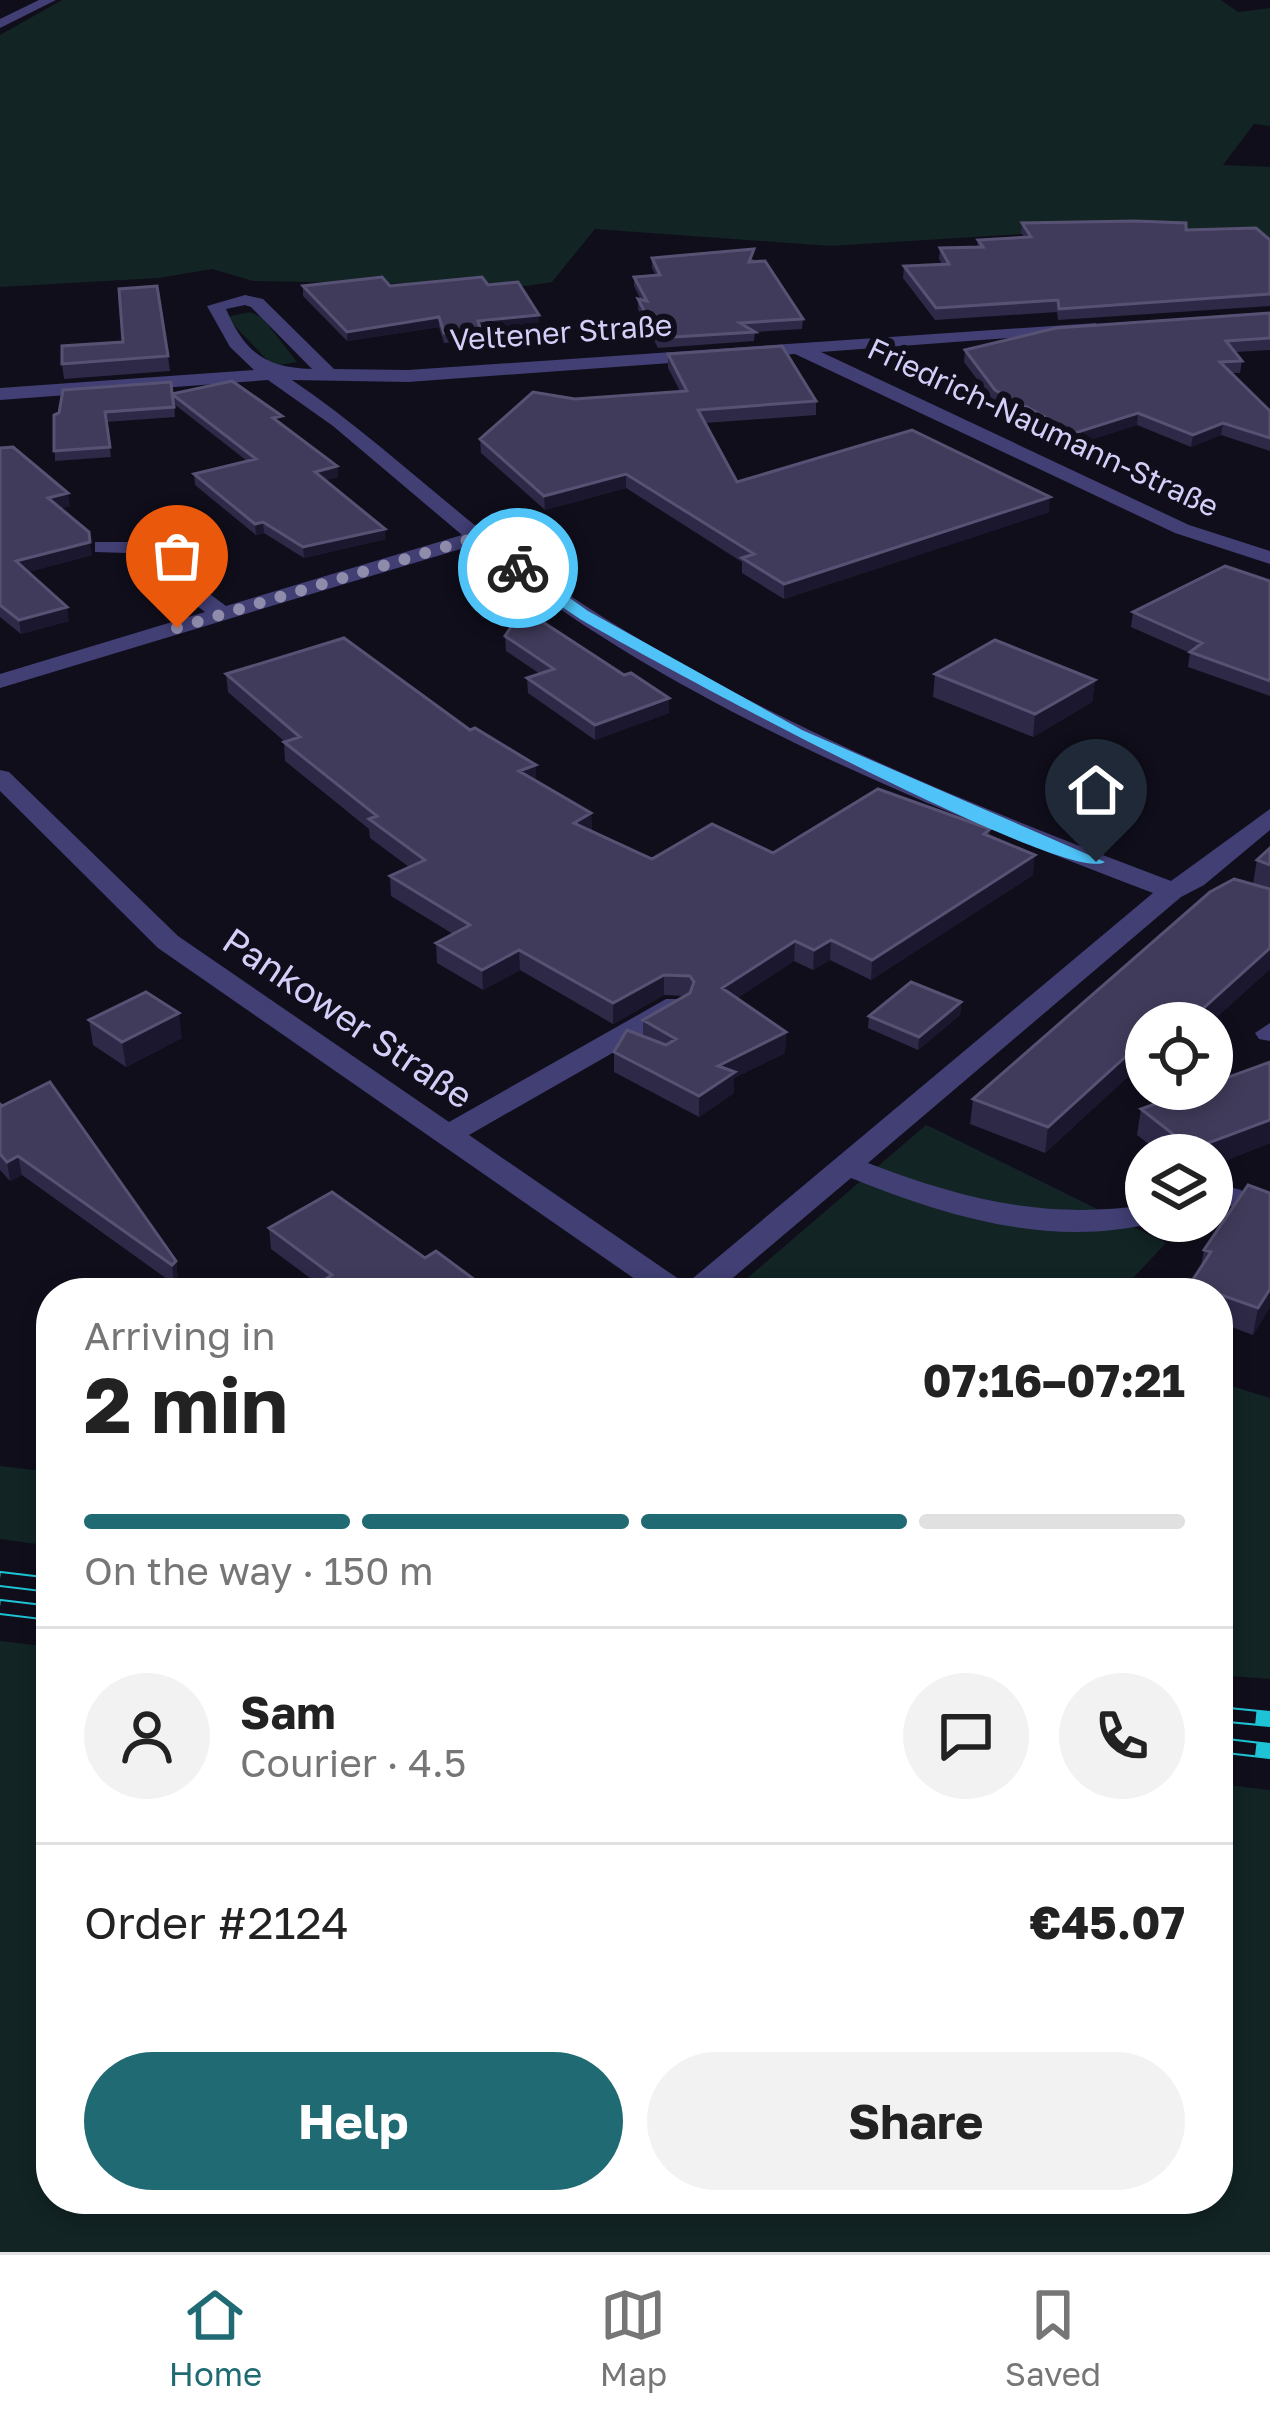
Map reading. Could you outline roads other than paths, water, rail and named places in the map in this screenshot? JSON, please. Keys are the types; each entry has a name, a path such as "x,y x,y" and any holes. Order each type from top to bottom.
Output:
{"street":[{"path":"0,23 49,0"},
{"path":"329,375 257,303 220,302 219,315 272,374 344,405 475,538 583,614 780,725 1020,834 1184,885 1232,891"},
{"name":"Veltener Straße","path":"0,394 272,374 408,376 1103,326"},
{"name":"Friedrich-Naumann-Straße","path":"793,346 1182,529 1270,558"},
{"path":"344,405 408,376"},
{"path":"0,681 475,538"},
{"path":"103,547 132,547 222,614"},
{"name":"Pankower Straße","path":"0,777 168,942 655,1278"},
{"path":"712,1278 1270,817"},
{"path":"449,1134 676,1005"},
{"path":"848,1166 956,1209 991,1217 1030,1221 1125,1216"}],"railway":[{"path":"0,1579 36,1583"},
{"path":"0,1607 36,1611"},
{"path":"1233,1715 1270,1719"},
{"path":"1233,1747 1270,1751"}]}
